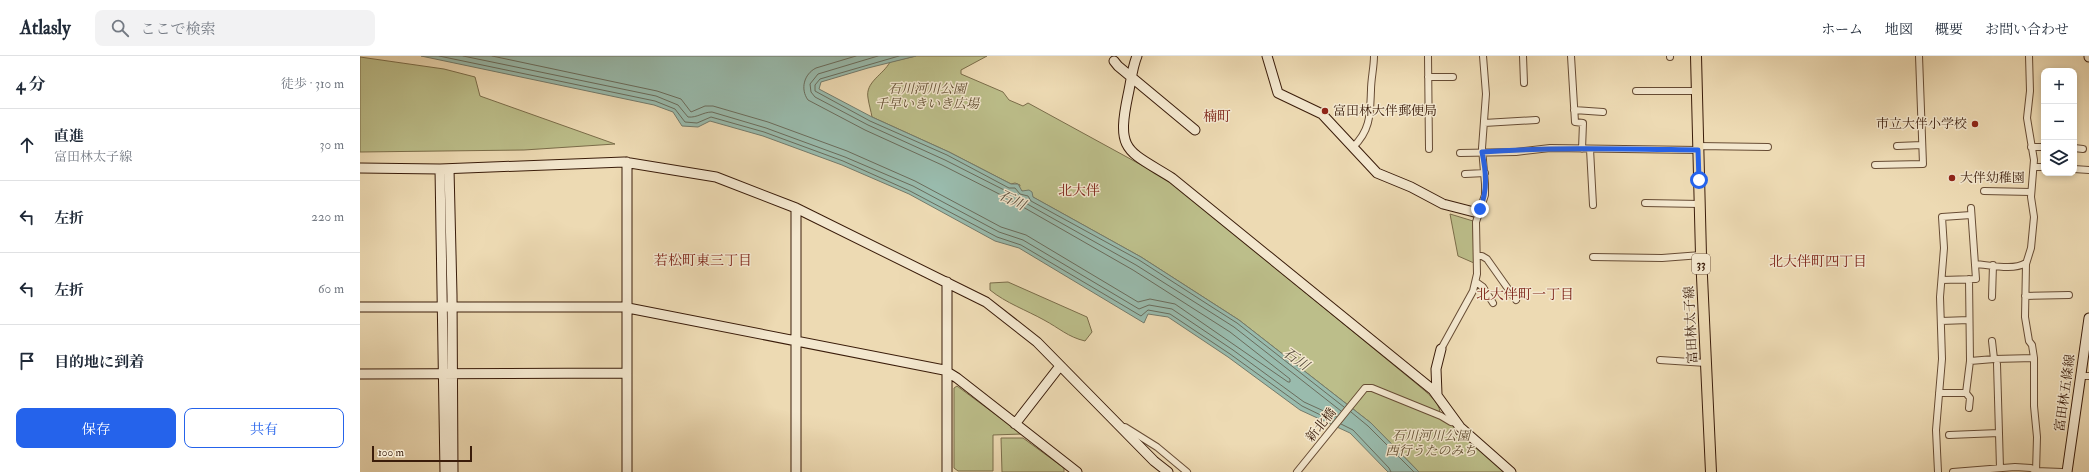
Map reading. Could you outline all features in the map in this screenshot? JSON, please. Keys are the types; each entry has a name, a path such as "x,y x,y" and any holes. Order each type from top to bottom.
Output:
{"main road":[{"name":"富田林太子線","path":"1696,56 1701,255 1711,472"}],"street":[{"path":"1138,56 1122,127 1125,142 1133,152 1172,178 1437,394 1447,411 1457,423 1511,472"},
{"path":"1267,56 1278,92 1322,114 1377,173 1412,187 1443,204 1478,214"},
{"path":"1353,147 1368,129 1372,106 1371,88 1374,56"},
{"path":"1428,56 1429,149"},
{"path":"1437,394 1436,369 1441,349 1476,282 1478,256 1476,229 1478,214 1485,195 1485,173 1482,152 1486,94 1483,56"},
{"path":"1523,56 1524,83"},
{"path":"1571,56 1575,122 1583,123 1582,149"},
{"path":"1875,165 1923,164 1920,56"},
{"path":"2029,56 2030,91 2027,118 2034,167 2031,192 2034,217 2031,248 2026,263 2025,317 2034,358 2033,395 2037,437 2036,472"},
{"path":"1114,61 1132,78 1196,130"},
{"path":"1428,76 1453,76"},
{"path":"1636,91 1697,91"},
{"path":"1574,110 1603,112"},
{"path":"1484,123 1536,120"},
{"path":"1897,146 1922,145"},
{"path":"2031,146 2041,147"},
{"path":"1460,153 1516,152 1550,148 1768,147"},
{"path":"2077,148 2083,149"},
{"path":"1590,149 1593,205"},
{"path":"627,162 627,472"},
{"path":"360,168 444,169 627,162 716,177 796,208 947,282 996,309 1037,342 1122,429 1167,472"},
{"path":"2034,167 2041,167"},
{"path":"444,169 442,307 448,373 453,472"},
{"path":"444,169 452,307 445,472"},
{"path":"2077,169 2089,170"},
{"path":"1466,174 1485,173"},
{"path":"1984,191 2031,192"},
{"path":"1645,203 1700,204"},
{"path":"796,208 796,472"},
{"path":"1942,280 1976,279 1971,208"},
{"path":"1938,472 1936,430 1942,359 1941,321 1944,248 1942,217 1971,215"},
{"path":"1593,257 1662,258 1701,255"},
{"path":"1478,256 1488,259 1516,300"},
{"path":"1975,264 2020,266 2026,263"},
{"path":"1992,297 1993,265"},
{"path":"1969,279 1970,361 1966,393 1970,398 1970,408"},
{"path":"947,282 947,472"},
{"path":"1476,282 1483,287 1493,303"},
{"path":"2058,295 2059,288"},
{"path":"2025,296 2069,295"},
{"path":"360,307 627,307 947,372 1077,472"},
{"name":"富田林五條線","path":"2067,472 2085,376 2089,318"},
{"path":"1941,321 1969,320"},
{"path":"1992,341 1996,361 2000,468"},
{"path":"1970,361 1996,361 2034,358"},
{"path":"1660,360 1706,363"},
{"path":"1015,424 1060,366"},
{"path":"360,374 627,373"},
{"name":"新北橋","path":"1297,472 1365,388 1372,388 1441,416 1454,424 1457,423"},
{"path":"1939,393 1966,393"},
{"path":"1122,429 1125,427 1137,434 1168,456 1187,472"},
{"path":"1949,435 1999,433"},
{"path":"1954,472 2000,468 2031,468 2036,472 2062,472"}],"green space":[{"name":"石川河川公園 千早いきいき広場","path":"916,56 987,56 961,70 961,74 1003,92 1009,100 1023,106 1028,103 1167,179 1425,391 1438,405 1440,413 1511,472 1419,472 1371,423 1239,320 1141,257 1022,191 1019,189 1020,185 1015,183 1011,184 949,152 872,117 868,101 869,87 890,62"},
{"path":"360,57 444,69 475,77 480,96 615,144 524,150 360,152"},
{"path":"1450,214 1473,221 1474,263 1458,256"},
{"path":"1008,282 1087,317 1092,332 1085,341 1074,337 1009,303 990,290 990,283"},
{"path":"957,386 1022,434 993,435 993,471 958,471 954,468 954,388"},
{"path":"1001,438 1023,438 1064,468 1064,472 1002,472"}],"water":[{"name":"石川","path":"421,56 916,56 821,82 819,89 872,117 949,152 1011,184 1018,184 1022,191 1029,190 1032,192 1033,197 1141,257 1239,320 1371,423 1419,472 1388,472 1350,433 1300,410 1228,357 1168,317 1148,314 1144,323 1019,248 995,241 909,194 842,165 763,136 710,121 698,127 682,126 673,112 654,105"}],"place":[{"name":"富田林大伴郵便局","path":"1325,111"},
{"name":"市立大伴小学校","path":"1975,124"},
{"name":"大伴幼稚園","path":"1952,178"}],"district":[{"name":"楠町","path":"1217,116"},
{"name":"北大伴","path":"1079,190"},
{"name":"若松町東三丁目","path":"703,260"},
{"name":"北大伴町四丁目","path":"1818,261"},
{"name":"北大伴町一丁目","path":"1525,294"}],"route":[{"path":"1480,209 1485,195 1486,184 1482,152 1516,152 1550,148 1698,150 1699,180"}],"park label":[{"name":"石川河川公園 西行うたのみち","path":"1431,444"}]}
